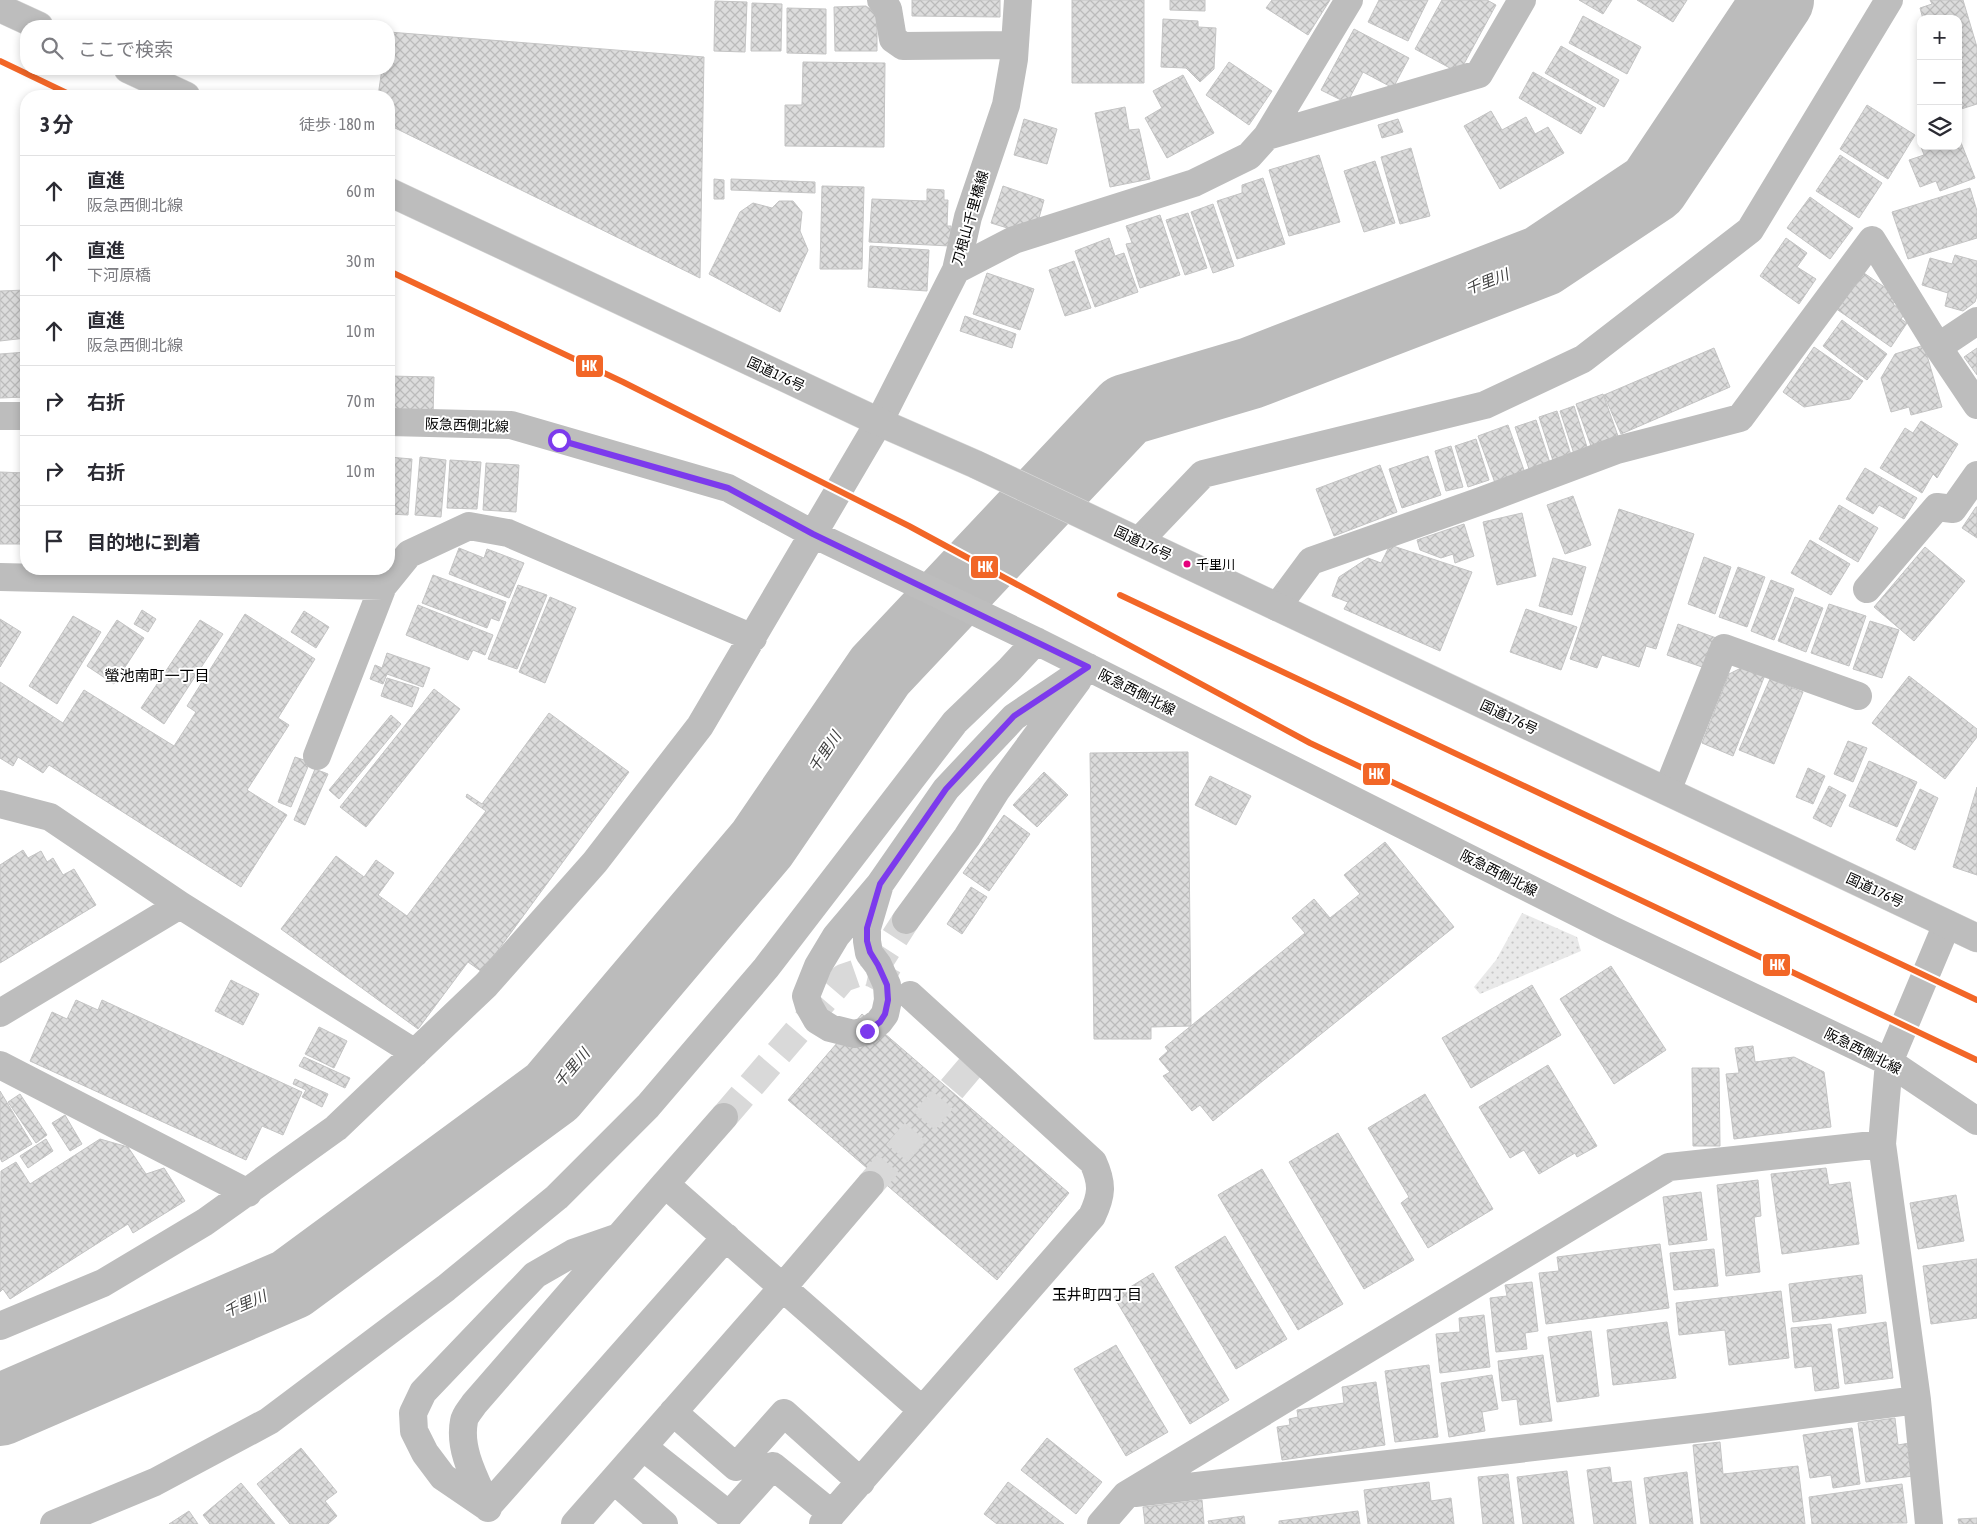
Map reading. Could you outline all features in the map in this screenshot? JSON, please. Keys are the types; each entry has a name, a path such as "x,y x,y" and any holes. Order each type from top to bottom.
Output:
{"main road":[{"path":"881,0 888,9 893,39 903,46 1015,45"},
{"name":"刀根山千里橋線","path":"0,1326 103,1283 205,1222 248,1193 336,1128 486,985 595,862 700,726 879,422 956,270 968,217 1006,105 1015,45 1018,0"},
{"path":"956,270 1014,240 1194,183 1250,156 1267,136 1349,0"},
{"path":"1267,136 1479,74 1522,0"},
{"path":"1130,537 1203,474 1485,404 1583,360 1750,230 1889,0"},
{"path":"0,8 26,20"},
{"path":"141,75 173,90"},
{"name":"国道176号","path":"395,195 879,422 975,464 1977,938"},
{"path":"1277,607 1311,561 1481,501 1617,450 1740,418 1872,240 1938,347 1977,405"},
{"path":"1938,347 1977,321"},
{"path":"0,416 20,416"},
{"name":"阪急西側北線","path":"395,422 511,425 728,488 813,534 1026,636 1610,929 1889,1062 1977,1121"},
{"path":"1868,589 1937,507 1954,509 1977,475"},
{"path":"395,571 409,554 469,526 508,533 753,638"},
{"path":"317,756 383,586 392,575"},
{"path":"0,577 383,586"},
{"path":"54,1524 156,1482 269,1421 446,1288 557,1197 648,1106 766,968 955,722 1010,669 1026,636"},
{"path":"1667,791 1724,648 1858,696"},
{"path":"880,884 867,928 867,941 870,952 887,985 888,1000 885,1014 880,1022 867,1031 854,1034 830,1028 817,1020 806,996 818,966 836,936 880,884 946,789 1014,716 1088,667"},
{"path":"906,920 966,837 996,791 1031,747 1088,667"},
{"path":"0,804 50,817 180,906 415,1053"},
{"path":"0,1013 180,906"},
{"path":"1929,1524 1917,1400 1882,1144 1889,1062 1947,924"},
{"path":"643,1448 729,1515 774,1466 827,1519 1092,1216 1100,1199 1100,1178 1093,1162 910,995"},
{"path":"0,1065 248,1193"},
{"path":"491,1515 468,1462 463,1439 464,1419 474,1404 724,1117"},
{"path":"1101,1524 1126,1494 1669,1167 1882,1144"},
{"path":"665,1184 922,1410"},
{"path":"585,1520 614,1480 870,1185"},
{"path":"491,1515 443,1477 425,1453 414,1431 414,1413 423,1392 535,1275 573,1253 619,1237"},
{"path":"491,1515 726,1237"},
{"path":"1126,1494 1690,1430 1917,1400"},
{"path":"673,1412 736,1467 784,1413 861,1482"},
{"path":"614,1480 664,1524"},
{"path":"1126,1494 1130,1524"}],"shaded area":[{"path":"1522,913 1577,937 1581,951 1480,994 1474,987 1496,960"}],"building":[{"path":"912,0 1000,0 1000,17 912,16"},
{"path":"1072,0 1144,0 1144,83 1072,83"},
{"path":"1170,0 1205,0 1205,11 1170,10"},
{"path":"1272,0 1330,0 1308,35 1266,8"},
{"path":"1379,0 1428,0 1408,41 1368,22"},
{"path":"1442,0 1487,0 1496,5 1459,73 1415,49"},
{"path":"1579,0 1612,0 1603,14"},
{"path":"1637,0 1687,0 1673,22"},
{"path":"1930,0 1963,0 1977,47 1977,104 1962,109 1962,15 1922,15 1920,8 1932,4"},
{"path":"715,1 747,2 745,52 714,51"},
{"path":"752,3 782,4 781,51 751,51"},
{"path":"866,6 877,14 877,51 835,51 834,7"},
{"path":"787,8 826,9 826,54 787,53"},
{"path":"1583,16 1641,47 1627,74 1569,43"},
{"path":"1163,19 1198,21 1198,27 1216,28 1214,69 1200,82 1186,68 1161,67"},
{"path":"1354,29 1409,58 1393,88 1363,72 1347,103 1321,90"},
{"path":"395,32 704,57 700,278 395,128 395,90 379,90 381,75 395,75"},
{"path":"1561,46 1619,80 1604,107 1545,73"},
{"path":"803,62 885,63 884,147 785,146 785,105 802,105"},
{"path":"1229,62 1272,91 1249,125 1206,95"},
{"path":"1533,72 1596,108 1581,134 1519,98"},
{"path":"1183,75 1214,133 1167,158 1145,118 1162,108 1153,91"},
{"path":"1867,105 1915,135 1888,179 1840,149"},
{"path":"1125,107 1129,130 1139,129 1150,179 1110,187 1095,113"},
{"path":"1491,111 1502,130 1526,117 1535,134 1548,127 1564,153 1500,189 1464,126"},
{"path":"1024,119 1057,129 1047,164 1014,155"},
{"path":"1398,119 1403,132 1382,138 1378,125"},
{"path":"1962,145 1975,178 1940,191 1936,181 1920,187 1909,160 1924,155 1922,150 1962,150"},
{"path":"1411,148 1430,216 1400,224 1381,157"},
{"path":"1319,155 1340,222 1289,236 1269,170"},
{"path":"1840,155 1882,183 1859,218 1816,191"},
{"path":"1375,161 1395,223 1364,232 1344,171"},
{"path":"1263,178 1285,244 1237,259 1217,201 1242,193 1242,185"},
{"path":"714,179 724,180 724,199 714,199"},
{"path":"731,179 815,182 815,193 731,190"},
{"path":"822,186 864,187 862,269 820,269"},
{"path":"1003,186 1044,200 1039,218 1014,230 991,223"},
{"path":"1970,188 1977,211 1977,238 1908,259 1892,212"},
{"path":"927,189 944,190 944,200 948,200 947,226 951,226 950,246 869,242 872,199 927,201"},
{"path":"1810,197 1853,228 1830,259 1787,228"},
{"path":"779,201 793,201 802,212 800,231 808,250 780,312 709,274 740,212 753,203 772,208"},
{"path":"1213,204 1234,266 1213,273 1191,212"},
{"path":"1188,213 1207,268 1185,275 1166,220"},
{"path":"1160,215 1180,275 1140,288 1126,244 1132,243 1126,226"},
{"path":"1109,238 1115,256 1124,253 1138,292 1095,307 1075,251"},
{"path":"1786,238 1807,253 1797,267 1816,279 1799,304 1760,276"},
{"path":"870,246 929,250 927,291 868,287"},
{"path":"1955,255 1977,261 1977,296 1975,302 1963,311 1945,306 1948,293 1922,285 1930,258 1952,264"},
{"path":"1074,261 1091,308 1065,316 1049,270"},
{"path":"1861,271 1899,297 1893,304 1905,313 1901,319 1907,323 1891,347 1835,308"},
{"path":"987,273 1034,289 1020,330 973,314"},
{"path":"20,290 20,339 0,341 0,291"},
{"path":"965,316 1016,334 1012,348 960,331"},
{"path":"1842,320 1887,354 1867,380 1823,346"},
{"path":"1924,345 1942,407 1911,415 1909,407 1891,412 1881,378 1895,354"},
{"path":"1814,347 1863,381 1850,399 1804,407 1783,392"},
{"path":"1714,348 1730,387 1621,434 1604,395"},
{"path":"1977,348 1977,375 1964,357"},
{"path":"20,352 20,397 0,398 0,354"},
{"path":"395,376 434,377 433,416 395,414"},
{"path":"1603,394 1618,436 1591,446 1576,404"},
{"path":"1574,406 1588,450 1574,454 1560,411"},
{"path":"1557,411 1572,458 1554,464 1539,417"},
{"path":"1536,420 1551,466 1530,472 1515,427"},
{"path":"1921,421 1958,444 1937,478 1933,474 1922,493 1880,468 1905,428 1913,433"},
{"path":"1508,425 1525,473 1495,483 1478,436"},
{"path":"1476,439 1489,480 1468,487 1455,446"},
{"path":"1451,446 1463,487 1446,491 1435,451"},
{"path":"1428,456 1441,495 1402,508 1389,469"},
{"path":"420,457 446,460 441,517 415,515"},
{"path":"395,458 412,459 408,515 395,514"},
{"path":"450,460 481,462 477,509 447,508"},
{"path":"486,463 519,465 516,512 483,510"},
{"path":"1380,465 1397,512 1334,536 1316,489"},
{"path":"1865,468 1917,498 1904,519 1879,505 1873,514 1846,499"},
{"path":"0,472 20,473 20,544 0,544"},
{"path":"1573,496 1591,545 1565,554 1547,505"},
{"path":"1839,505 1878,528 1858,562 1819,539"},
{"path":"1977,507 1977,538 1962,528"},
{"path":"1619,509 1694,534 1656,649 1646,646 1639,667 1602,655 1597,668 1570,659"},
{"path":"1522,513 1536,576 1497,585 1483,522"},
{"path":"1464,524 1474,556 1455,563 1453,554 1441,558 1420,550 1417,540"},
{"path":"1810,540 1850,564 1831,595 1791,573"},
{"path":"1390,545 1472,572 1440,651 1344,609 1348,602 1332,596 1339,577 1368,558 1381,563"},
{"path":"1925,547 1965,581 1914,641 1874,607"},
{"path":"459,548 484,558 487,549 524,563 509,598 449,574"},
{"path":"1704,557 1731,567 1715,614 1688,604"},
{"path":"1553,558 1586,567 1572,615 1539,606"},
{"path":"1738,567 1765,577 1747,627 1719,617"},
{"path":"433,575 506,602 499,621 491,618 487,628 422,603"},
{"path":"1771,580 1794,589 1774,640 1751,631"},
{"path":"518,585 547,595 517,669 488,659"},
{"path":"550,597 576,608 545,683 519,672"},
{"path":"1795,597 1823,608 1806,652 1778,641"},
{"path":"1829,604 1866,616 1849,666 1811,653"},
{"path":"418,605 493,635 485,655 473,650 468,660 406,635"},
{"path":"1526,609 1577,627 1561,670 1510,652"},
{"path":"142,610 156,619 148,632 134,624"},
{"path":"304,611 329,627 316,648 291,632"},
{"path":"245,614 315,659 278,718 289,725 247,790 287,815 241,887 49,765 43,773 18,757 13,766 0,758 0,682 63,723 84,690 174,746 196,712 187,706"},
{"path":"73,616 101,632 57,704 29,686"},
{"path":"0,619 21,632 0,667"},
{"path":"117,620 144,638 114,684 87,666"},
{"path":"200,620 223,634 164,724 141,708"},
{"path":"1870,621 1899,630 1882,678 1853,669"},
{"path":"1678,624 1719,639 1708,669 1667,655"},
{"path":"387,653 430,668 423,687 387,674 383,684 370,679 375,665 382,668"},
{"path":"1743,667 1765,675 1733,756 1702,743 1729,674"},
{"path":"1909,676 1977,729 1977,737 1945,779 1872,723"},
{"path":"387,678 419,688 412,707 381,696"},
{"path":"1770,679 1803,692 1774,764 1739,750"},
{"path":"434,689 460,709 366,827 340,807"},
{"path":"549,713 629,772 482,972 468,962 418,1029 281,929 336,856 364,877 376,860 394,873 378,895 407,916 486,811 466,797 467,794 482,804"},
{"path":"391,715 401,724 339,799 329,790"},
{"path":"1848,741 1867,748 1853,782 1834,774"},
{"path":"1188,752 1191,1026 1151,1027 1151,1039 1094,1039 1090,753"},
{"path":"295,757 310,762 291,807 278,802"},
{"path":"1869,761 1917,782 1897,827 1849,806"},
{"path":"1808,768 1825,776 1813,804 1796,797"},
{"path":"315,769 328,774 305,825 294,820"},
{"path":"1044,772 1068,795 1037,827 1013,805"},
{"path":"1210,776 1251,796 1236,825 1195,805"},
{"path":"1829,786 1846,795 1831,827 1813,818"},
{"path":"1977,787 1977,875 1953,867"},
{"path":"1920,789 1938,798 1915,850 1896,840"},
{"path":"1004,815 1030,834 989,891 963,873"},
{"path":"1385,842 1454,927 1213,1121 1200,1105 1192,1111 1163,1076 1170,1072 1159,1059 1168,1051 1165,1047 1305,933 1292,918 1314,899 1330,918 1360,894 1344,875"},
{"path":"23,850 28,858 41,851 47,862 53,858 63,875 74,869 96,905 0,963 0,865"},
{"path":"971,887 987,897 962,934 947,924"},
{"path":"1611,966 1666,1050 1614,1084 1560,999"},
{"path":"231,980 259,994 243,1025 215,1011"},
{"path":"1532,985 1561,1035 1471,1088 1442,1038"},
{"path":"76,1000 98,1010 102,1000 302,1092 283,1135 262,1126 246,1160 30,1061 52,1012 67,1019"},
{"path":"862,1014 1069,1193 997,1280 788,1100"},
{"path":"319,1027 347,1041 334,1068 305,1054"},
{"path":"1753,1046 1755,1062 1794,1057 1824,1072 1831,1127 1734,1139 1726,1074 1739,1073 1735,1048"},
{"path":"304,1057 350,1078 345,1088 299,1066"},
{"path":"1548,1065 1597,1146 1577,1157 1575,1153 1539,1174 1524,1150 1510,1158 1479,1107"},
{"path":"1692,1068 1719,1068 1720,1146 1693,1146"},
{"path":"295,1079 328,1094 322,1107 302,1097 306,1090 293,1084"},
{"path":"0,1091 32,1144 2,1162 0,1158"},
{"path":"20,1094 47,1135 36,1143 8,1102"},
{"path":"1425,1094 1493,1209 1428,1248 1401,1203 1409,1197 1368,1128"},
{"path":"65,1115 82,1144 70,1151 52,1123"},
{"path":"1338,1133 1414,1260 1364,1289 1289,1162"},
{"path":"46,1139 53,1151 28,1168 20,1156"},
{"path":"100,1139 128,1147 146,1174 164,1168 185,1201 133,1233 128,1224 10,1299 3,1289 0,1292 1,1171 16,1162 30,1184"},
{"path":"1826,1168 1829,1185 1850,1182 1859,1244 1782,1254 1771,1174"},
{"path":"1262,1169 1343,1304 1298,1330 1218,1195"},
{"path":"1758,1180 1761,1216 1754,1217 1760,1272 1726,1276 1717,1185"},
{"path":"1701,1192 1707,1240 1669,1245 1663,1197"},
{"path":"1956,1195 1964,1241 1918,1249 1910,1203"},
{"path":"1225,1236 1287,1339 1236,1369 1175,1267"},
{"path":"1660,1244 1669,1308 1546,1324 1539,1273 1559,1271 1557,1257"},
{"path":"1714,1249 1718,1286 1674,1290 1670,1253"},
{"path":"1977,1259 1977,1318 1931,1324 1923,1266"},
{"path":"1153,1273 1229,1400 1190,1424 1114,1297"},
{"path":"1862,1275 1866,1313 1793,1322 1789,1284"},
{"path":"1532,1282 1538,1331 1525,1333 1527,1349 1496,1352 1490,1298 1507,1296 1505,1285"},
{"path":"1781,1291 1789,1358 1729,1365 1725,1330 1679,1335 1676,1303"},
{"path":"1484,1315 1490,1367 1440,1373 1436,1334 1460,1332 1459,1318"},
{"path":"1667,1322 1676,1378 1613,1385 1607,1330"},
{"path":"1886,1322 1893,1378 1845,1384 1838,1329"},
{"path":"1831,1324 1839,1388 1815,1391 1812,1366 1795,1368 1791,1328"},
{"path":"1591,1331 1599,1396 1557,1402 1548,1337"},
{"path":"1116,1345 1168,1432 1126,1456 1074,1369"},
{"path":"1543,1355 1552,1421 1520,1425 1517,1399 1502,1401 1498,1361"},
{"path":"1429,1365 1438,1437 1395,1442 1385,1371"},
{"path":"1492,1375 1498,1409 1482,1412 1485,1431 1449,1437 1441,1383"},
{"path":"1376,1382 1385,1445 1282,1460 1277,1427 1290,1425 1289,1419 1298,1417 1297,1410 1344,1403 1342,1387"},
{"path":"1895,1418 1898,1445 1909,1443 1913,1476 1866,1482 1858,1423"},
{"path":"1852,1428 1860,1484 1833,1488 1831,1475 1810,1478 1803,1435"},
{"path":"1047,1438 1102,1482 1076,1514 1021,1470"},
{"path":"1720,1442 1723,1474 1798,1466 1805,1524 1701,1524 1693,1445"},
{"path":"301,1448 337,1492 325,1501 337,1516 328,1524 290,1524 257,1484"},
{"path":"1610,1467 1612,1483 1631,1481 1636,1524 1594,1524 1587,1470"},
{"path":"1567,1471 1574,1524 1523,1524 1517,1477"},
{"path":"1687,1472 1693,1524 1650,1524 1644,1478"},
{"path":"1508,1474 1514,1524 1483,1524 1478,1477"},
{"path":"1008,1482 1064,1524 997,1524 984,1514"},
{"path":"1429,1482 1431,1501 1451,1498 1454,1524 1368,1524 1364,1490"},
{"path":"241,1483 275,1524 210,1524 203,1515"},
{"path":"1902,1484 1907,1523 1812,1524 1809,1497"},
{"path":"1202,1500 1204,1524 1145,1524 1143,1507"},
{"path":"189,1511 198,1524 169,1524"},
{"path":"1358,1511 1360,1524 1279,1524 1279,1521"},
{"path":"1244,1516 1245,1524 1209,1524 1208,1521"},
{"path":"1977,1518 1977,1524 1959,1524 1958,1519"}],"waterway":[{"name":"千里川","path":"0,1410 291,1284 552,1092 762,844 880,671 1126,410 1251,373 1542,261 1653,187 1778,0"}],"tunnel":[{"path":"872,973 906,920"},
{"path":"724,1117 843,978 863,971 872,973 898,987"},
{"path":"870,1185 979,1057"}],"transit line":[{"name":"HK","path":"0,61 20,71"},
{"name":"HK","path":"29,75 60,90"},
{"name":"HK","path":"395,274 623,382 909,526 1310,743 1977,1060"},
{"name":"HK","path":"1120,595 1977,1000"}],"place":[{"name":"千里川","path":"1187,564"}],"district":[{"name":"螢池南町一丁目","path":"157,676"},
{"name":"玉井町四丁目","path":"1097,1295"}],"route":[{"path":"559,440 728,488 813,534 1036,640 1088,667 1014,716 946,789 880,884 867,928 867,941 870,952 887,985 888,1000 885,1014 880,1022 867,1031"}]}
